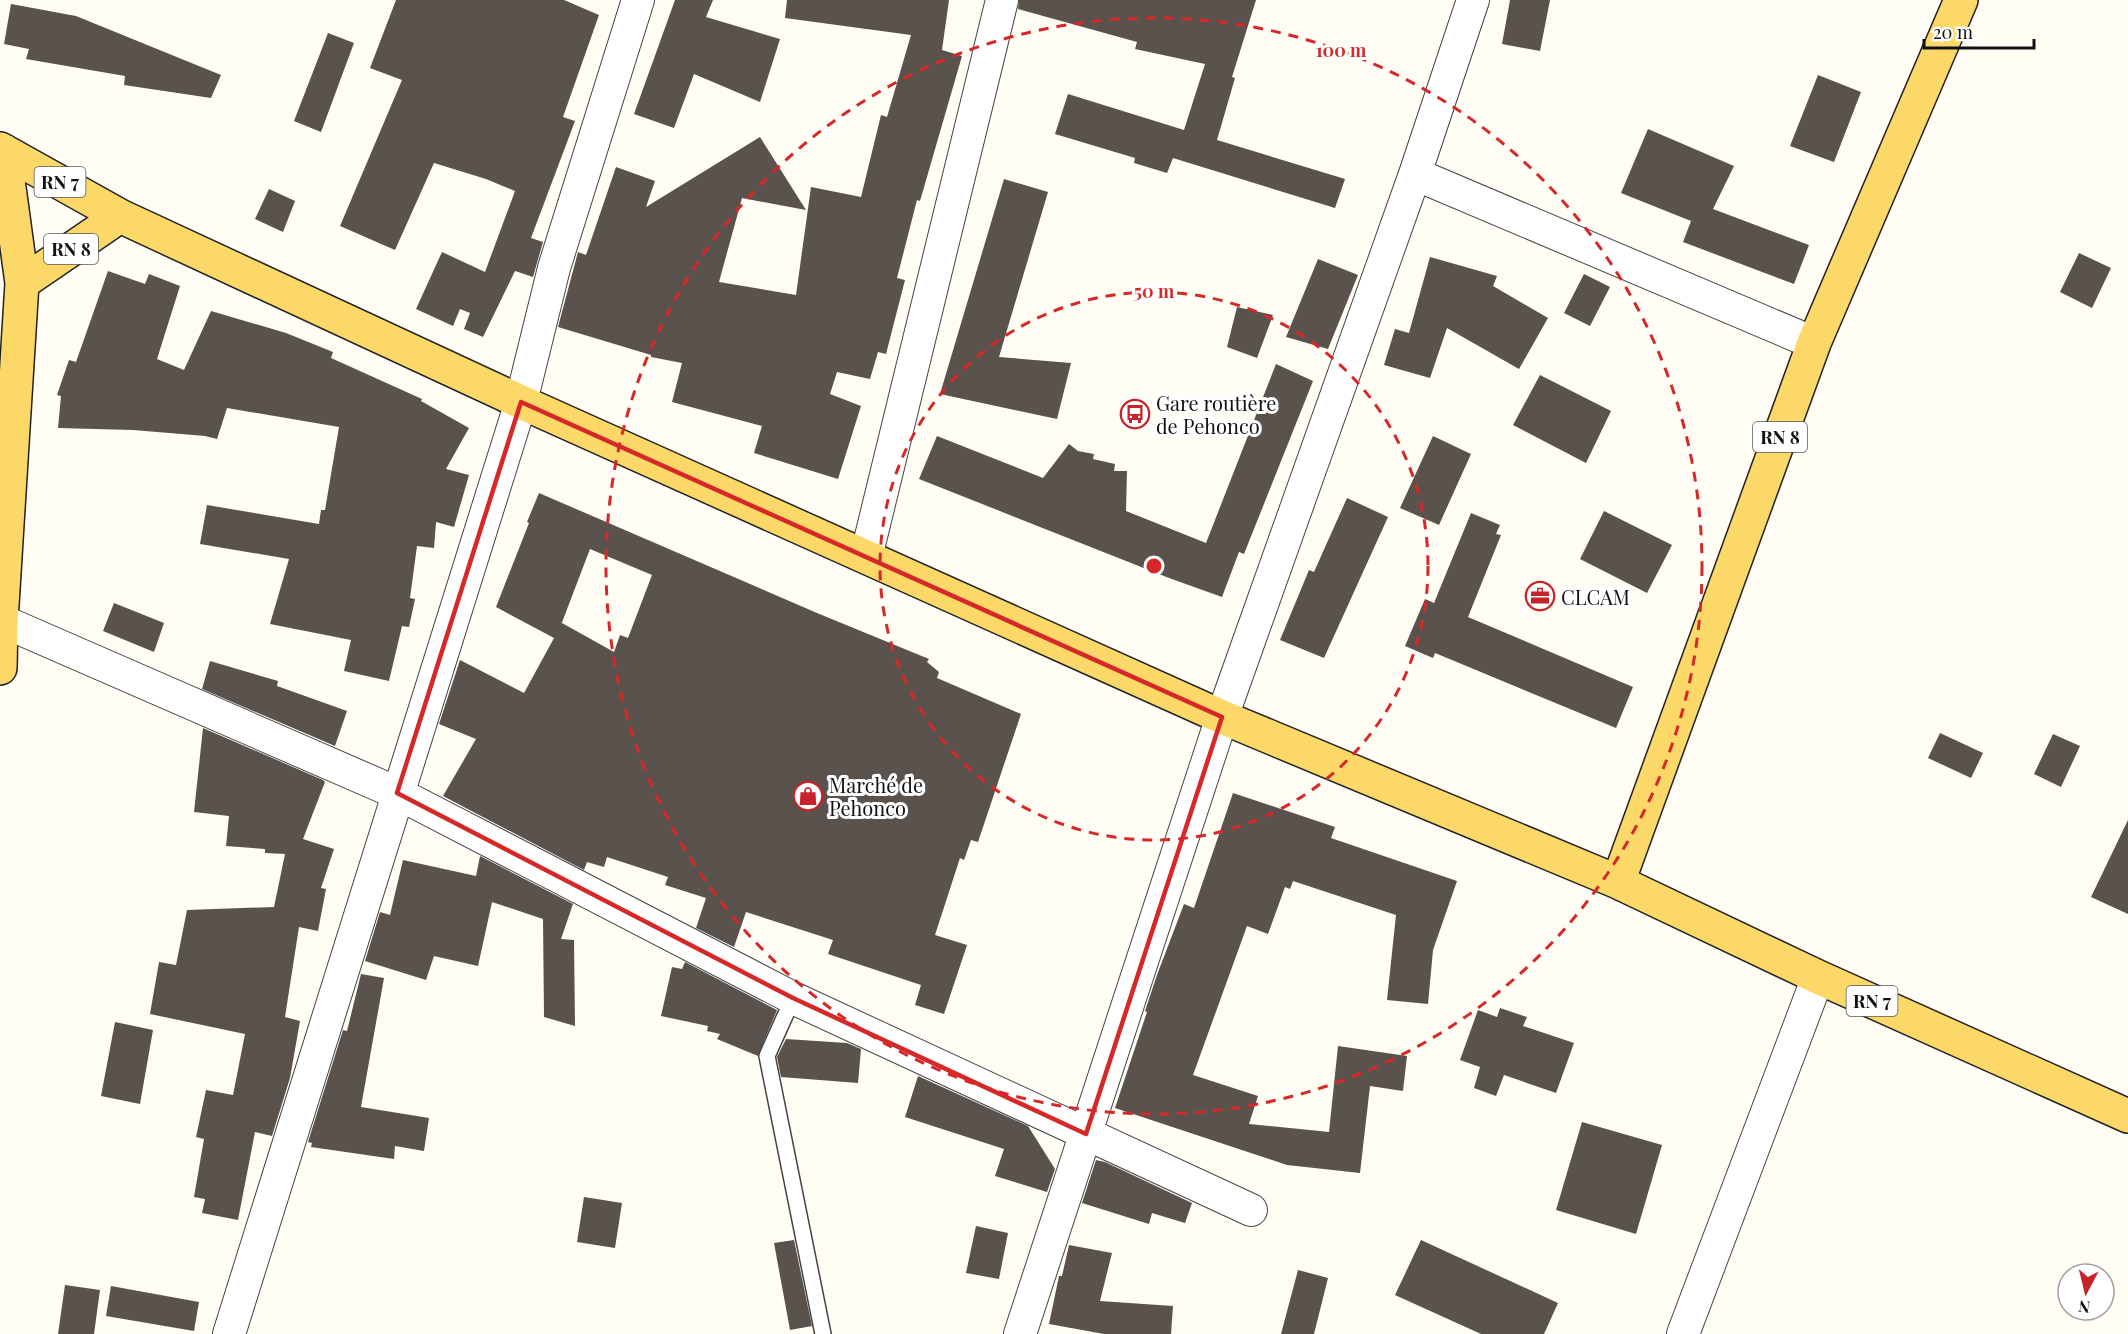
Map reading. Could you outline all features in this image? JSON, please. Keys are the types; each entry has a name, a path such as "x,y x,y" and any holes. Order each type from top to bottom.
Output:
{"main road":[{"name":"RN 8","path":"1618,882 1814,344 1960,0"},
{"name":"RN 8","path":"0,668 22,283 2,150"},
{"name":"RN 7","path":"2,150 120,216"},
{"path":"120,216 521,402 1222,717 1618,882"},
{"name":"RN 8","path":"22,283 120,216"},
{"name":"RN 7","path":"1618,882 1818,977 2128,1116"}],"street":[{"path":"229,1334 521,402 554,268 638,0"},
{"path":"866,557 1002,0"},
{"path":"1020,1334 1222,717 1415,174 1473,0"},
{"path":"1415,174 1814,344"},
{"path":"1,620 397,793 793,998 1251,1210"},
{"path":"1683,1334 1818,977"}],"lane":[{"path":"793,998 767,1056 823,1334"}],"highlighted area":[{"path":"521,402 1222,717 1086,1134 793,998 397,793"}],"building":[{"path":"396,0 564,0 599,15 563,117 575,121 531,238 543,242 533,277 515,271 483,337 464,329 470,313 460,309 453,326 416,309 442,252 485,272 515,191 486,179 434,163 395,250 340,226 402,80 370,68"},
{"path":"675,0 713,0 706,17 780,39 760,102 694,74 674,128 634,114"},
{"path":"787,0 949,0 942,50 962,56 920,201 917,200 897,278 905,280 886,354 878,352 870,379 837,372 830,394 861,406 838,479 754,453 762,426 672,402 682,363 651,357 651,355 558,327 578,252 586,255 616,167 655,181 646,207 760,137 806,210 742,198 719,282 796,295 811,187 861,197 881,115 887,117 911,35 785,18"},
{"path":"1019,0 1256,0 1232,77 1235,78 1217,140 1345,179 1335,208 1173,158 1167,173 1134,163 1135,158 1055,134 1068,94 1184,130 1205,64 1135,49 1137,42 1018,9"},
{"path":"1510,0 1550,0 1540,51 1502,44"},
{"path":"11,4 76,16 221,75 211,98 124,85 125,76 26,59 29,49 4,44"},
{"path":"328,33 354,43 321,132 294,121"},
{"path":"1818,75 1861,92 1834,162 1790,146"},
{"path":"1648,129 1734,166 1713,209 1809,245 1794,284 1683,242 1691,221 1621,193"},
{"path":"1004,179 1048,192 999,357 1071,363 1057,419 940,394"},
{"path":"269,189 295,201 283,232 255,219"},
{"path":"2079,253 2111,268 2092,308 2060,292"},
{"path":"1430,257 1497,276 1493,286 1548,318 1519,369 1447,328 1430,378 1384,365 1395,329 1409,333"},
{"path":"1318,259 1358,275 1328,349 1286,337"},
{"path":"108,271 145,284 149,274 180,286 157,359 184,370 211,311 286,333 333,352 331,358 422,399 421,401 469,428 446,469 469,475 454,527 436,522 434,548 417,546 410,598 415,599 409,627 402,626 389,681 344,671 351,640 270,624 289,559 200,544 207,505 319,524 321,510 325,510 339,427 227,408 217,439 133,430 58,428 61,396 57,395 69,360 76,362"},
{"path":"1584,274 1610,287 1590,326 1564,313"},
{"path":"1237,307 1273,315 1257,358 1227,347"},
{"path":"1276,364 1313,381 1244,554 1239,552 1222,597 919,479 937,436 1043,478 1069,444 1078,451 1094,454 1093,459 1115,464 1114,471 1127,471 1126,511 1206,543"},
{"path":"1540,375 1611,411 1586,463 1513,425"},
{"path":"1433,436 1471,454 1439,525 1400,508"},
{"path":"539,493 929,659 927,662 939,672 937,678 1021,714 978,842 971,840 964,860 960,858 935,935 967,945 944,1014 915,1005 921,985 828,954 833,940 746,912 734,947 696,928 706,898 665,885 668,877 607,857 604,867 587,862 584,870 443,796 476,739 439,724 460,660 524,693 554,638 496,607 529,523 527,522","holes":["590,549 652,575 628,638 620,635 614,652 562,623 561,625"]},
{"path":"1347,498 1388,517 1324,658 1280,640 1309,570 1314,572"},
{"path":"1604,511 1672,545 1647,593 1580,559"},
{"path":"1471,513 1500,525 1496,534 1501,535 1468,617 1633,687 1616,728 1435,653 1433,658 1405,646 1425,599 1434,603"},
{"path":"114,603 164,623 154,652 103,631"},
{"path":"210,661 278,681 277,686 347,711 335,746 202,689"},
{"path":"203,728 323,780 325,782 303,839 334,849 321,888 326,889 318,931 299,927 285,1017 300,1021 290,1078 272,1136 255,1132 238,1220 202,1213 205,1199 194,1197 204,1139 196,1137 206,1090 233,1095 245,1034 150,1014 159,962 176,965 187,910 274,907 285,854 265,853 265,849 226,846 229,816 194,812"},
{"path":"1940,733 1983,753 1971,778 1928,758"},
{"path":"2053,734 2080,746 2061,787 2034,774"},
{"path":"1233,793 1335,827 1331,838 1457,881 1433,950 1428,1004 1387,1000 1396,915 1293,881 1290,889 1285,887 1268,934 1247,926 1193,1075 1258,1096 1249,1124 1329,1132 1338,1046 1407,1056 1403,1091 1370,1086 1360,1173 1287,1165 1115,1108 1157,975 1184,904 1194,908"},
{"path":"2128,820 2128,914 2091,897"},
{"path":"480,856 573,904 561,939 574,940 575,1026 544,1017 543,919 492,902 478,966 434,956 426,980 365,961 380,912 390,915 403,860 476,876"},
{"path":"685,962 777,1010 758,1056 717,1039 720,1034 707,1031 708,1026 661,1016 672,967 682,969"},
{"path":"361,974 384,978 361,1107 429,1118 424,1151 395,1146 394,1159 311,1147 312,1143 308,1142 343,1030 347,1031"},
{"path":"1500,1008 1527,1017 1523,1026 1574,1043 1556,1093 1504,1075 1496,1096 1474,1088 1480,1067 1460,1060 1478,1010 1497,1017"},
{"path":"115,1022 153,1030 140,1104 101,1096"},
{"path":"786,1039 847,1043 861,1049 858,1083 781,1077 777,1057"},
{"path":"918,1076 1028,1126 1055,1169 1047,1192 995,1176 1004,1149 905,1117"},
{"path":"1582,1122 1662,1145 1636,1234 1556,1210"},
{"path":"1096,1160 1105,1162 1192,1203 1185,1223 1152,1213 1149,1224 1082,1203"},
{"path":"584,1197 622,1203 615,1248 577,1242"},
{"path":"976,1226 1008,1233 999,1279 966,1273"},
{"path":"794,1240 812,1326 790,1330 774,1243"},
{"path":"1421,1240 1558,1303 1544,1334 1481,1334 1395,1295"},
{"path":"1069,1245 1112,1253 1100,1301 1173,1306 1171,1334 1104,1334 1049,1324 1059,1276 1062,1276"},
{"path":"1298,1270 1328,1278 1314,1334 1281,1334"},
{"path":"65,1285 100,1290 94,1334 58,1334"},
{"path":"111,1286 199,1302 194,1331 106,1316"}],"place":[{"name":"Gare routière de Pehonco","path":"1135,414"},
{"name":"CLCAM","path":"1540,596"},
{"name":"Marché de Pehonco","path":"808,796"}]}
